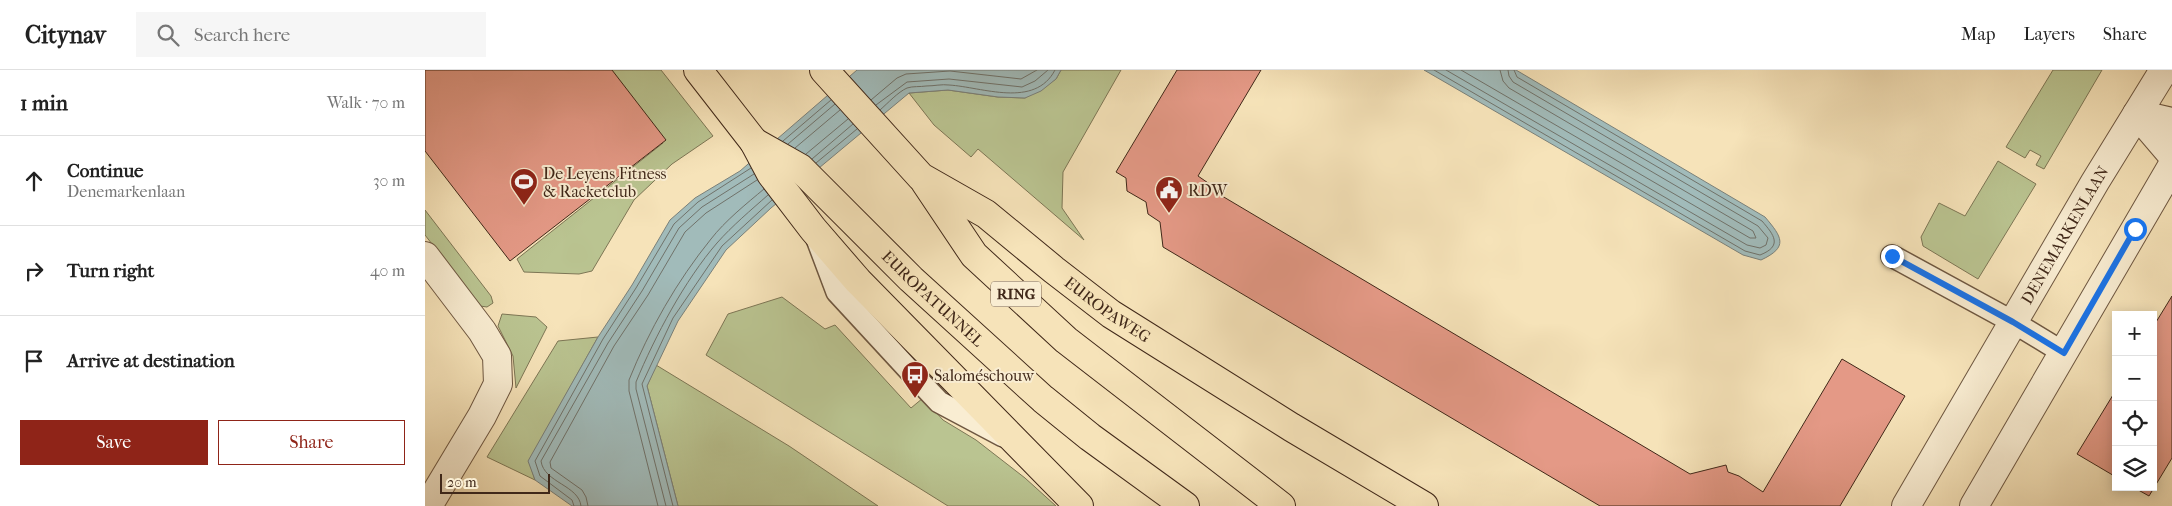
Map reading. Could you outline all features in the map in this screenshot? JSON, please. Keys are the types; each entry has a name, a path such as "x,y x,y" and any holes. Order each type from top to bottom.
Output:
{"main road":[{"name":"EUROPAWEG","path":"824,70 921,177 986,214 1111,314 1291,427 1424,506"},
{"path":"702,76 755,142 771,174 813,229 858,280 1079,506"},
{"name":"EUROPATUNNEL","path":"755,142 800,168 911,279 1043,399 1097,443 1185,506"},
{"name":"RING","path":"921,177 974,255 1066,340 1281,506"}],"street":[{"name":"DENEMARKENLAAN","path":"1906,506 2095,182 2164,70"},
{"path":"2137,114 2172,122"},
{"path":"2137,114 2172,155"},
{"path":"1974,506 2172,166"},
{"path":"425,256 482,331 497,356 498,384 482,416 428,506"}],"lane":[{"path":"1892,256 2013,322 2064,353"}],"green space":[{"path":"609,70 661,70 713,136 672,164 634,200 592,271 579,274 524,272 517,259 663,143"},
{"path":"1061,70 1121,70 1063,172 1062,208 1084,240 978,149 971,157 934,125 909,93 948,90 998,97 1025,98 1056,79"},
{"path":"2053,70 2102,70 2044,169 2036,165 2041,156 2030,150 2025,158 2006,147"},
{"path":"1998,161 2036,184 1978,279 1923,246 1921,237 1939,203 1965,216"},
{"path":"425,210 491,296 493,303 487,307 480,306 425,235"},
{"path":"782,297 825,329 835,325 911,408 923,398 943,420 976,440 1025,478 1056,506 948,506 706,355 728,314"},
{"path":"502,314 536,317 547,327 516,388 513,356 498,326"},
{"path":"598,337 529,461 535,480 487,457 558,341"},
{"path":"656,365 789,446 878,506 678,506 647,386"}],"water":[{"path":"857,70 1061,70 1056,79 1041,91 1025,98 998,97 948,90 909,93 771,208 726,250 678,321 647,386 678,506 572,506 535,480 528,461 598,337 632,285 670,220 695,198 740,171"},
{"path":"1424,70 1516,70 1765,217 1779,236 1779,246 1776,251 1761,260 1743,255"}],"building":[{"name":"De Leyens Fitness & Racketclub","path":"425,70 612,70 666,140 510,261 425,151"},
{"path":"1177,70 1261,70 1198,176 1214,187 1212,190 1690,474 1726,465 1728,472 1739,476 1763,492 1842,359 1905,396 1840,506 1600,506 1163,247 1160,222 1148,214 1146,202 1127,191 1126,178 1116,172"},
{"path":"2172,296 2172,458 2157,483 2157,356 2157,320"},
{"path":"2112,397 2112,475 2077,454"},
{"path":"2140,491 2152,491 2149,496"}],"place":[{"name":"De Leyens Fitness & Racketclub","path":"524,206"},
{"name":"RDW","path":"1169,214"},
{"name":"Saloméschouw","path":"915,399"}],"route":[{"path":"1892,256 2013,322 2064,353 2135,229"}]}
